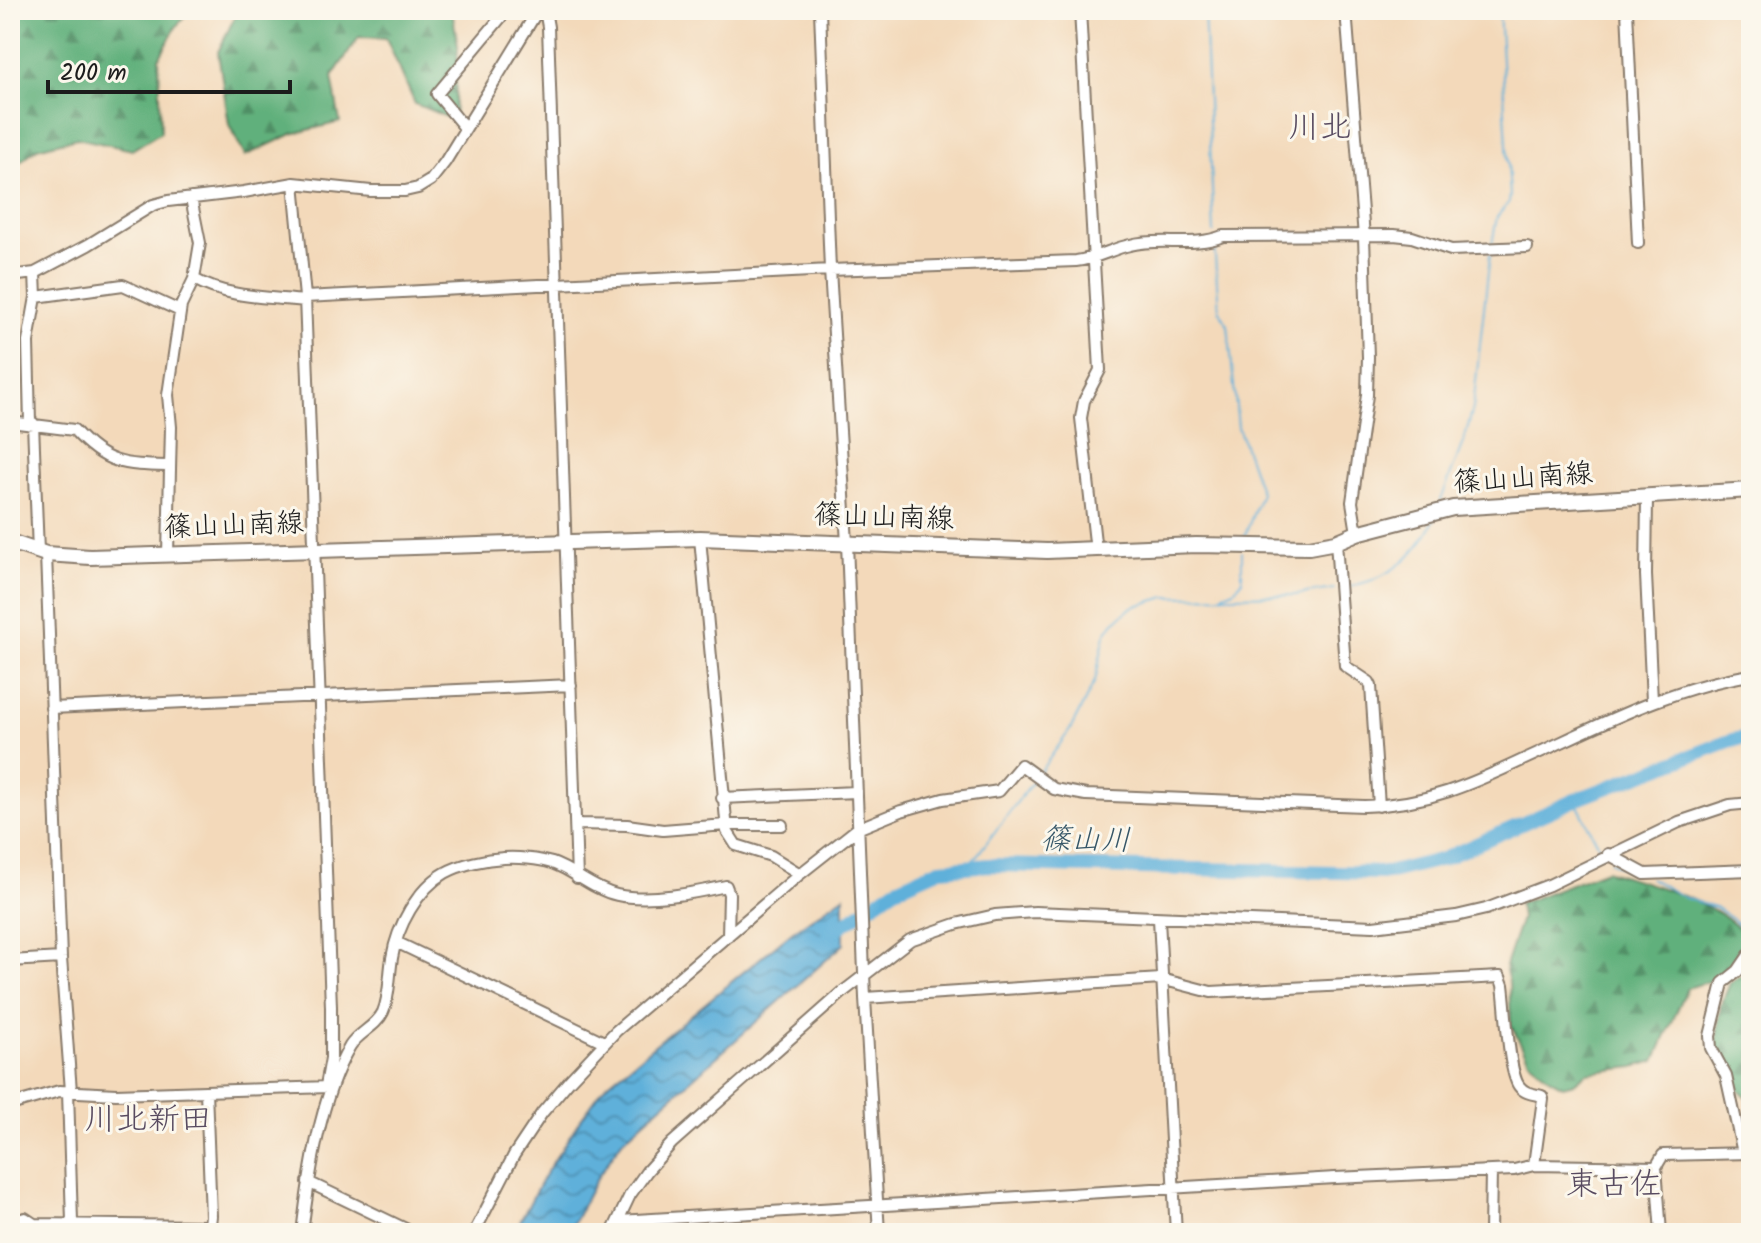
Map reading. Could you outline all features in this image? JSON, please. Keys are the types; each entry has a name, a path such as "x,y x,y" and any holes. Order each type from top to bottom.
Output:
{"main road":[{"name":"篠山山南線","path":"10,542 42,553 90,557 700,538 1096,551 1196,545 1309,547 1453,508 1751,490"}],"street":[{"path":"465,128 437,94 507,10"},
{"path":"10,276 35,273 153,205 294,183 371,191 418,188 431,180 445,162 538,10"},
{"path":"545,10 577,878"},
{"path":"820,10 830,270 847,543 857,834 879,1233"},
{"path":"1080,10 1100,370 1084,401 1081,418 1096,551"},
{"path":"1346,10 1364,237 1367,382 1352,502 1357,533"},
{"path":"1627,10 1638,243"},
{"path":"294,183 305,299 331,1007 329,1087 308,1182 302,1233"},
{"path":"168,555 171,427 168,395 180,311 194,279 200,243 191,198"},
{"path":"194,279 226,292 305,299 1093,259 1131,244 1208,242 1223,236 1394,235 1412,237 1451,250 1527,247"},
{"path":"35,273 36,297 28,342 31,423 51,708 72,1222"},
{"path":"36,297 123,285 180,311"},
{"path":"10,422 74,430 91,449 114,461 169,466"},
{"path":"1647,498 1646,575 1652,701"},
{"path":"700,538 726,825 736,845 771,856 800,874"},
{"path":"1336,542 1345,666 1371,686 1379,806"},
{"path":"474,1233 514,1155 542,1113 604,1042 800,874 857,834 901,811 943,799 999,791 1021,765 1064,793 1379,806 1403,804 1457,791 1652,701 1751,675"},
{"path":"51,708 571,685"},
{"path":"722,798 856,792"},
{"path":"612,1233 630,1195 672,1143 864,972 910,940 995,915 1035,912 1373,926 1456,916 1486,909 1549,885 1679,822 1730,805 1751,803"},
{"path":"577,824 627,825 663,830 782,825"},
{"path":"1608,854 1645,874 1751,870"},
{"path":"329,1087 350,1045 379,1020 385,1009 392,955 402,924 421,895 445,873 470,864 505,858 553,863 577,878 619,895 682,895 726,886 729,894 728,936"},
{"path":"1159,919 1176,1233"},
{"path":"396,942 604,1042"},
{"path":"1661,1233 1656,1167 1663,1155 1747,1153 1726,1076 1711,1048 1710,1036 1723,983 1738,971 1751,952"},
{"path":"10,961 61,958"},
{"path":"865,998 1161,979 1211,992 1500,977 1518,1085 1527,1093 1542,1096 1543,1099 1534,1165"},
{"path":"10,1105 69,1091 116,1094 329,1087"},
{"path":"10,1222 25,1218 36,1228 72,1222 209,1230 206,1091"},
{"path":"619,1221 877,1203 1514,1170 1534,1165 1656,1167"},
{"path":"1490,1233 1491,1171"},
{"path":"308,1182 414,1233"}],"green space":[{"path":"10,10 190,10 176,27 159,58 161,132 132,150 77,138 37,148 10,170"},
{"path":"238,10 452,10 458,46 454,120 415,104 386,38 359,37 332,77 340,122 292,134 245,156 229,125 218,52"},
{"path":"1606,870 1682,895 1719,913 1748,938 1747,955 1721,978 1687,988 1655,1061 1587,1073 1574,1083 1563,1086 1529,1060 1511,1025 1505,966 1521,918 1519,904"},
{"path":"1751,976 1751,1101 1733,1084 1716,1043 1721,1005 1730,983 1738,977"}],"water":[{"path":"844,896 844,944 622,1141 597,1178 568,1233 514,1233 544,1176 605,1086 792,932"}],"waterway":[{"path":"1204,10 1214,233"},
{"path":"1492,244 1497,217 1510,196 1499,10"},
{"path":"1214,243 1219,310 1228,325 1238,427 1261,493 1244,538"},
{"path":"1441,500 1473,408 1490,254"},
{"path":"1344,587 1373,580 1398,566 1419,545 1434,520"},
{"path":"1222,595 1234,590 1242,581 1242,552"},
{"path":"1039,773 1070,730 1095,681 1105,635 1113,623 1132,607 1166,597 1295,595 1334,589"},
{"name":"篠山川","path":"828,935 895,889 940,869 990,865 1387,873 1443,859 1575,800 1732,740 1751,737"},
{"path":"969,866 1033,781"},
{"path":"1575,800 1603,854"},
{"path":"1610,861 1629,871"},
{"path":"1650,878 1685,898 1715,907 1751,937"}],"district":[{"name":"川北","path":"1320,128"},
{"name":"川北新田","path":"148,1120"},
{"name":"東古佐","path":"1614,1185"}]}
